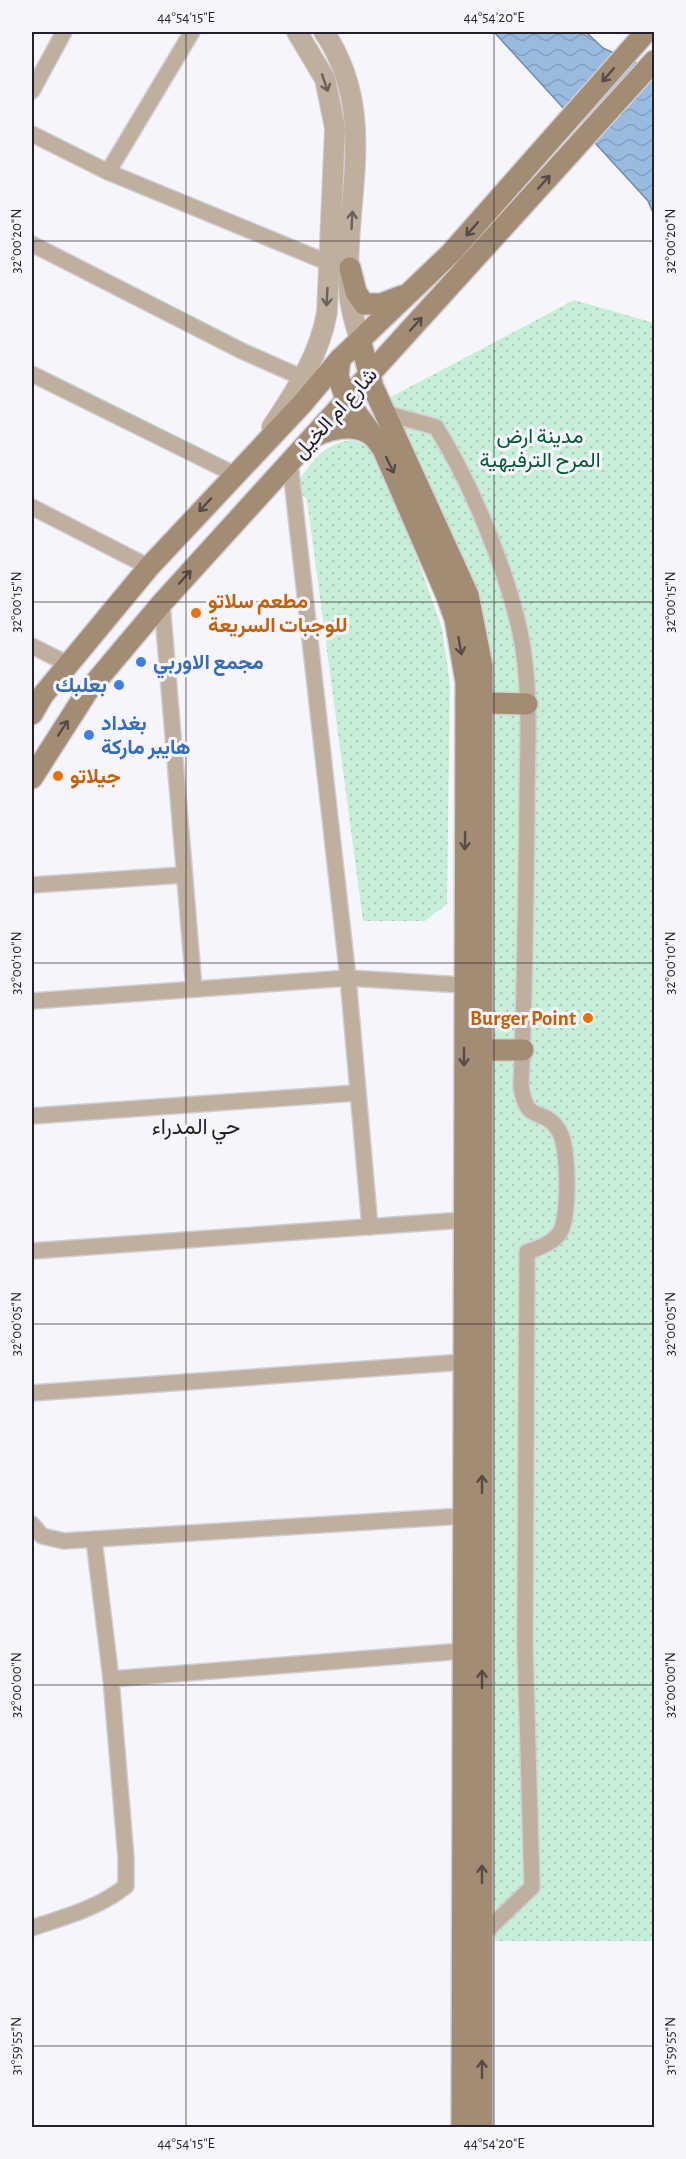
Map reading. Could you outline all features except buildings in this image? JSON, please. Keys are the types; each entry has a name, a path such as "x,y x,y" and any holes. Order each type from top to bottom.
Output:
{"main road":[{"name":"شارع ام الخيل","path":"32,714 68,664 149,567 302,404 340,359 411,293 493,205 646,32"},
{"name":"شارع ام الخيل","path":"32,778 87,692 162,603 654,61"},
{"path":"339,266 364,304 381,304 411,293"},
{"path":"360,340 382,406 468,595 479,642 483,703 482,2127"},
{"path":"382,406 388,354"},
{"path":"340,359 337,371 346,399 377,440 434,564 455,619 461,651 467,711 464,985 462,2127"},
{"path":"310,439 327,430 345,428 368,432 377,440"},
{"path":"483,703 527,704"},
{"path":"481,1050 523,1050"}],"street":[{"path":"32,91 64,32"},
{"path":"108,172 192,32"},
{"path":"297,32 325,80 333,115 339,266 360,340"},
{"path":"255,453 303,378 325,325 339,266 356,117 348,79 324,32"},
{"path":"32,134 108,172 339,266"},
{"path":"32,244 242,351 303,378"},
{"path":"32,374 234,474"},
{"path":"382,406 436,427 465,479 504,578 520,632 527,704 524,1104 533,1113 547,1118 558,1128 564,1140 564,1219 559,1233 546,1245 527,1252 525,1645 532,1887 482,1935"},
{"path":"290,462 348,978 369,1227"},
{"path":"32,507 149,567"},
{"path":"162,603 194,988"},
{"path":"32,646 68,664"},
{"path":"32,885 183,875"},
{"path":"32,1001 348,978 464,985"},
{"path":"32,1116 356,1092"},
{"path":"32,1251 464,1220"},
{"path":"32,1393 464,1362"},
{"path":"32,1524 36,1531 49,1539 94,1540 463,1516"},
{"path":"32,1928 84,1910 114,1896 126,1886 126,1858 111,1679 94,1540"},
{"path":"111,1679 463,1650"}],"green space":[{"name":"مدينة ارض المرح الترفيهية","path":"574,300 654,323 654,1941 495,1941 490,1777 494,671 487,635 465,565 436,498 387,399"},
{"path":"351,440 368,445 383,461 442,628 450,684 447,904 425,921 363,921 307,500 295,486 325,450"}],"water":[{"path":"494,32 586,32 603,48 654,71 654,215 648,201"}],"place":[{"name":"مطعم سلاتو للوجبات السريعة","path":"196,613"},
{"name":"مجمع الاوربي","path":"141,662"},
{"name":"بعلبك","path":"119,685"},
{"name":"بغداد هايبر ماركة","path":"89,735"},
{"name":"جيلاتو","path":"58,776"},
{"name":"Burger Point","path":"588,1018"}],"district":[{"name":"حي المدراء","path":"196,1126"}]}
